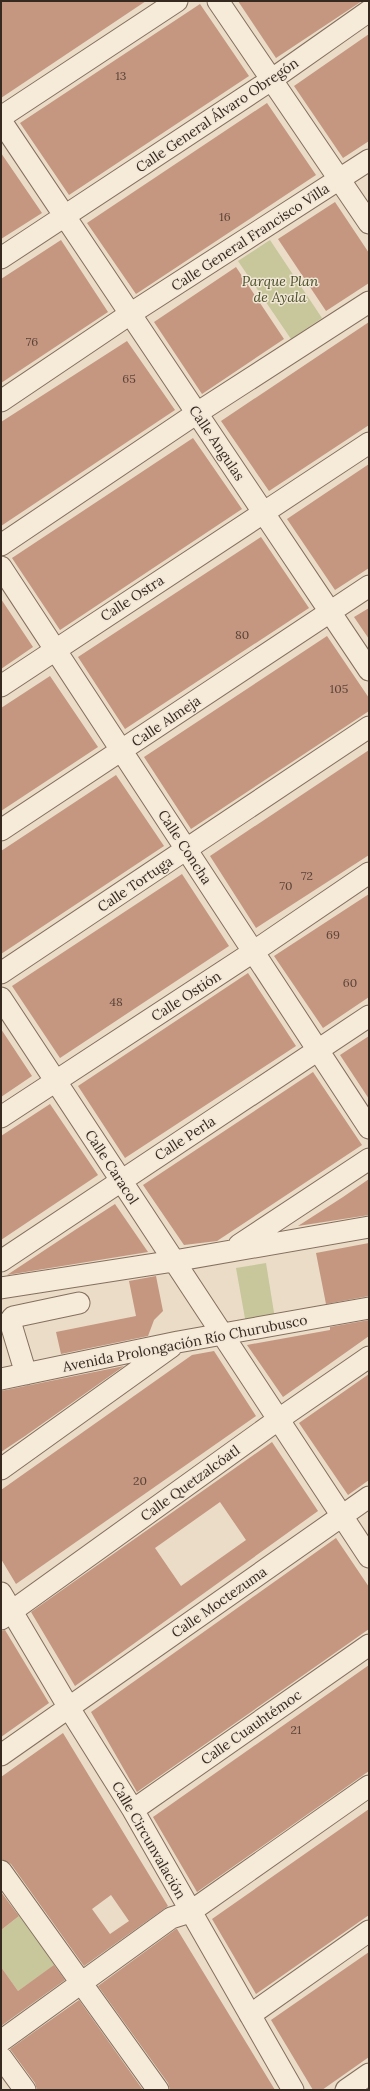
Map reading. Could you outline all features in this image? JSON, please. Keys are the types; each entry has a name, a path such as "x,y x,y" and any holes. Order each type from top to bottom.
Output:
{"street":[{"path":"1,117 177,1"},
{"path":"218,1 369,223"},
{"name":"Calle General Álvaro Obregón","path":"1,258 271,80 369,11"},
{"name":"Calle Angulas","path":"1,121 369,670"},
{"name":"Calle General Francisco Villa","path":"1,400 130,314 369,160"},
{"path":"1,544 197,413 369,302"},
{"name":"Calle Ostra","path":"1,686 369,442"},
{"name":"Calle Concha","path":"1,567 369,1128"},
{"name":"Calle Almeja","path":"1,830 369,586"},
{"name":"Calle Tortuga","path":"1,973 369,727"},
{"name":"Calle Ostión","path":"1,1117 253,952 369,873"},
{"name":"Calle Caracol","path":"1,998 369,1556"},
{"name":"Calle Perla","path":"1,1261 369,1016"},
{"path":"233,1250 369,1159"},
{"path":"1,1288 174,1261 369,1227"},
{"path":"26,1374 10,1321 13,1317 79,1303"},
{"name":"Avenida Prolongación Río Churubusco","path":"1,1379 178,1342 369,1308"},
{"path":"1,1469 178,1342"},
{"name":"Calle Quetzalcóatl","path":"7,1616 279,1419 369,1358"},
{"name":"Calle Moctezuma","path":"1,1755 369,1496"},
{"name":"Calle Circunvalación","path":"1,1593 7,1616 69,1708 133,1810 190,1912 294,2090"},
{"name":"Calle Cuauhtémoc","path":"133,1810 369,1645"},
{"path":"1,2041 171,1918 190,1912 369,1786"},
{"path":"1,1871 158,2090"},
{"path":"250,2015 369,1931"},
{"path":"1,2057 25,2090"},
{"path":"346,2090 369,2074"}],"green space":[{"name":"Parque Plan de Ayala","path":"270,240 322,318 291,339 238,261"},
{"path":"266,1263 275,1319 246,1324 236,1268"},
{"path":"23,1913 58,1963 18,1991 1,1967 1,1930"}],"building":[{"path":"1,1 146,1 1,98"},
{"path":"238,1 362,1 276,58"},
{"path":"200,4 249,76 69,195 20,123"},
{"path":"369,34 369,141 343,158 294,86"},
{"path":"267,103 316,175 136,294 87,223"},
{"path":"1,153 42,213 1,239"},
{"path":"335,202 369,253 369,283 326,311 278,239"},
{"path":"61,240 108,312 1,383 1,279"},
{"path":"236,267 284,339 202,394 154,322"},
{"path":"369,322 369,425 269,491 221,421"},
{"path":"127,341 175,410 1,526 1,422"},
{"path":"193,438 242,509 60,630 12,558"},
{"path":"369,464 369,568 335,590 287,519"},
{"path":"261,537 309,608 125,729 78,657"},
{"path":"1,599 33,647 1,669"},
{"path":"369,608 369,639 354,617"},
{"path":"327,636 369,698 369,711 191,829 144,757"},
{"path":"50,676 98,747 1,811 1,708"},
{"path":"369,750 369,855 256,928 210,856"},
{"path":"116,775 164,846 1,954 1,851"},
{"path":"182,874 229,946 60,1058 12,986"},
{"path":"369,894 369,997 323,1028 274,956"},
{"path":"248,973 296,1046 125,1158 78,1086"},
{"path":"1,1029 32,1076 1,1097"},
{"path":"369,1036 369,1099 340,1055"},
{"path":"313,1072 362,1145 217,1241 184,1245 143,1185"},
{"path":"50,1104 98,1175 1,1240 1,1136"},
{"path":"369,1179 369,1215 298,1226 343,1197"},
{"path":"115,1204 148,1252 7,1275 75,1230"},
{"path":"369,1243 369,1296 326,1304 316,1253"},
{"path":"156,1276 163,1311 154,1320 148,1336 61,1354 56,1332 136,1316 129,1281"},
{"path":"369,1320 369,1336 283,1397 247,1345 330,1330 330,1327"},
{"path":"214,1351 256,1416 16,1584 1,1559 1,1490 192,1355"},
{"path":"124,1366 25,1436 1,1452 1,1391"},
{"path":"369,1374 369,1480 348,1495 299,1423"},
{"path":"272,1442 318,1511 75,1686 31,1612","holes":["220,1502 246,1540 181,1586 155,1548"]},
{"path":"336,1538 369,1587 369,1629 137,1792 91,1712"},
{"path":"5,1630 49,1703 1,1737 1,1631"},
{"path":"369,1665 369,1771 197,1892 153,1817"},
{"path":"63,1733 168,1906 84,1966 11,1864 1,1859 1,1777","holes":["111,1895 129,1921 110,1934 92,1909"]},
{"path":"369,1809 369,1915 256,1994 212,1919"},
{"path":"1,1892 19,1916 1,1930"},
{"path":"176,1929 275,2090 170,2090 168,2083 98,1986"},
{"path":"369,1952 369,2057 322,2090 313,2090 271,2020"},
{"path":"54,1965 65,1980 1,2026 1,1967 18,1991"},
{"path":"79,2000 143,2090 37,2090 35,2083 10,2049"}]}
